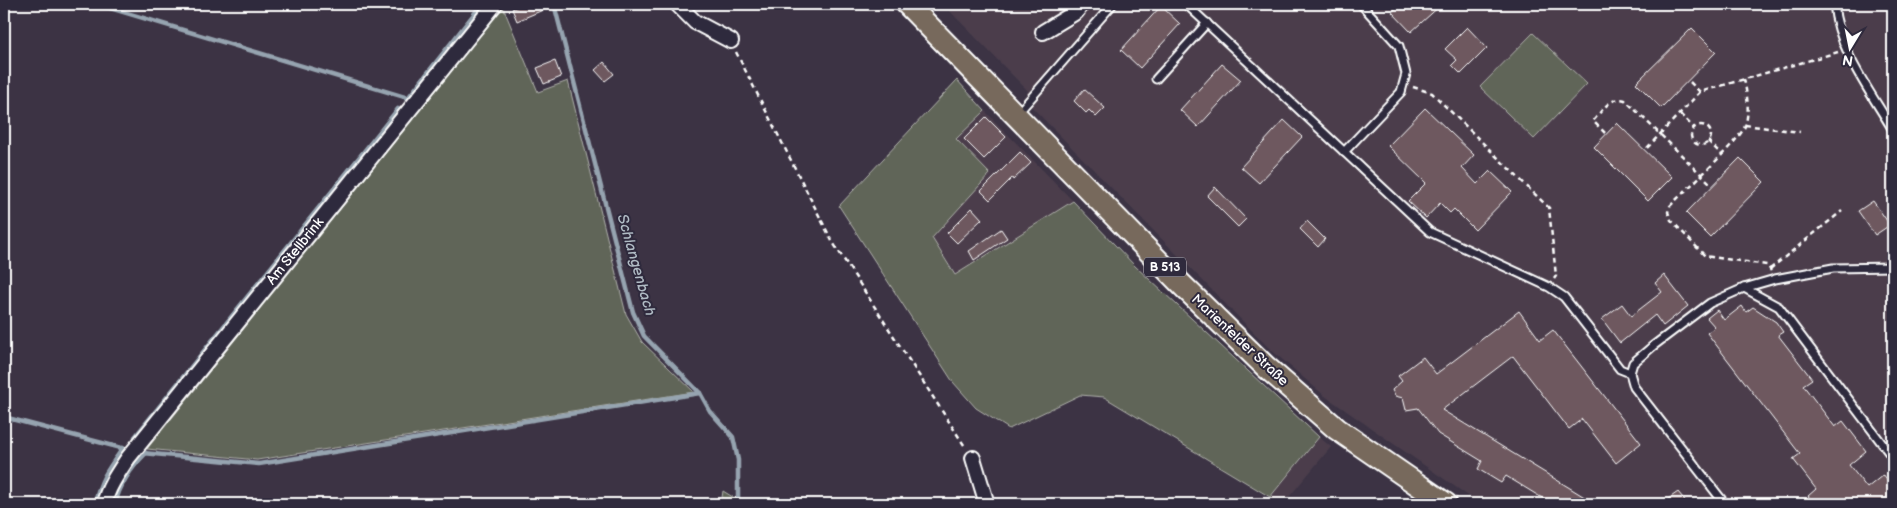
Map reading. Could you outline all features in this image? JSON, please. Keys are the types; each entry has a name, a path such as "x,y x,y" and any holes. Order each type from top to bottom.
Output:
{"main road":[{"name":"Marienfelder Straße","path":"907,4 1182,285 1266,367 1337,429 1446,504"}],"street":[{"name":"Am Stellbrink","path":"104,504 106,494 113,480 128,458 495,4"},
{"path":"677,4 695,22 731,41"},
{"path":"1043,32 1076,12 1082,4"},
{"path":"973,458 987,504"}],"lane":[{"path":"1016,115 1113,4"},
{"path":"1186,4 1430,232 1548,286 1564,297 1620,369 1630,373"},
{"path":"1344,152 1401,92 1406,74 1399,46 1361,4"},
{"path":"1834,4 1835,22 1854,65 1893,130"},
{"path":"1156,79 1207,23"},
{"path":"1725,504 1634,387 1630,373 1633,363 1680,324 1710,303 1744,288 1775,279 1833,268 1893,267"},
{"path":"1744,288 1779,307 1893,458"}],"path":[{"path":"731,41 832,241 973,458"},
{"path":"1647,148 1700,92 1847,49"},
{"path":"1744,79 1748,100 1745,125 1721,154 1670,206 1668,212 1671,220 1705,256 1767,265 1775,279"},
{"path":"1690,82 1700,92"},
{"path":"1404,84 1432,93 1549,208 1556,276 1548,286"},
{"path":"1604,133 1593,121 1612,100 1618,98 1625,100 1711,184"},
{"path":"1680,114 1694,128"},
{"path":"1694,128 1702,125 1709,129 1710,138 1708,141"},
{"path":"1745,125 1800,132"},
{"path":"1694,128 1692,132 1693,140 1700,144 1708,141"},
{"path":"1708,141 1721,154"},
{"path":"1770,269 1842,211"}],"shaded area":[{"path":"943,4 1893,4 1893,504 1480,504 1325,396 1269,348 1023,98 1028,91"},
{"path":"985,111 1073,201 956,275 932,238 989,174 955,139"},
{"path":"1319,437 1331,447 1283,504 1264,504"}],"green space":[{"path":"503,7 538,92 568,81 626,314 642,342 694,392 257,460 147,449"},
{"path":"1533,33 1587,84 1534,139 1480,87"},
{"path":"957,80 985,111 956,139 990,174 932,238 955,275 1073,201 1135,266 1319,437 1270,497 1104,397 1080,395 1009,429 976,408 953,382 839,206"},
{"path":"723,491 744,504 721,504"}],"building":[{"path":"515,4 557,4 517,21 512,9 517,7"},
{"path":"1401,4 1442,4 1411,32 1392,12"},
{"path":"1161,6 1180,24 1140,68 1121,50"},
{"path":"1467,27 1487,48 1461,74 1452,65 1457,60 1445,49"},
{"path":"1692,28 1716,52 1661,108 1636,83"},
{"path":"555,61 561,77 544,84 537,68"},
{"path":"604,62 614,74 605,81 595,70"},
{"path":"1222,64 1241,80 1198,127 1180,110"},
{"path":"1084,89 1105,108 1096,117 1089,110 1086,113 1074,101"},
{"path":"1425,108 1474,155 1462,168 1477,184 1490,171 1512,192 1475,230 1454,209 1450,213 1440,203 1426,218 1408,201 1426,183 1388,146"},
{"path":"986,117 1006,137 984,159 964,139"},
{"path":"1284,120 1302,137 1259,183 1241,167"},
{"path":"1617,123 1672,177 1648,201 1594,147"},
{"path":"1020,152 1031,163 1013,180 1012,178 990,200 981,191"},
{"path":"1740,158 1764,182 1710,237 1686,213"},
{"path":"1215,187 1246,219 1238,227 1207,196"},
{"path":"1873,201 1890,225 1875,235 1858,211"},
{"path":"972,208 982,219 957,243 947,233"},
{"path":"1307,221 1325,239 1318,247 1300,229"},
{"path":"1001,229 1007,238 974,260 969,251"},
{"path":"1664,275 1688,306 1663,326 1655,315 1620,343 1602,319 1622,304 1631,316 1662,292 1655,283"},
{"path":"1742,306 1746,312 1753,307 1776,322 1783,332 1778,335 1812,379 1803,385 1835,427 1843,421 1866,451 1849,465 1867,488 1883,475 1893,488 1893,504 1815,504 1808,496 1816,489 1793,459 1800,454 1707,333 1715,327 1707,318 1717,310 1724,320"},
{"path":"1519,311 1540,340 1553,330 1641,443 1616,463 1582,419 1569,429 1513,356 1442,410 1596,504 1552,504 1506,476 1501,483 1478,469 1482,461 1438,434 1418,408 1406,410 1403,398 1395,396 1392,390 1402,381 1398,376 1423,357 1436,374"},
{"path":"1678,492 1688,504 1661,504"}],"waterway":[{"path":"97,4 408,98 482,4"},
{"name":"Schlangenbach","path":"554,4 633,312 644,336 700,393 710,411 733,437 738,460 738,504"},
{"path":"135,437 398,109"},
{"path":"143,453 259,464 700,393"},
{"path":"4,417 125,449"},
{"path":"95,504 105,474 123,448"},
{"path":"115,504 127,477 146,453"}]}
